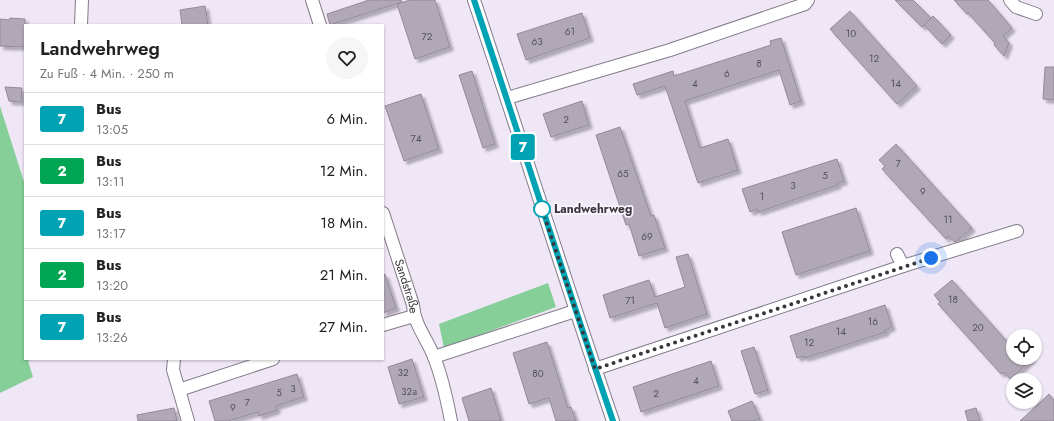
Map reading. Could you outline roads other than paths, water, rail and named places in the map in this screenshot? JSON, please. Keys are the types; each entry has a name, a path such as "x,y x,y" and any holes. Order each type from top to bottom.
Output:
{"street":[{"path":"81,24 82,0"},
{"path":"312,0 320,24"},
{"path":"474,0 575,311 613,421"},
{"path":"507,98 670,50 806,4 808,0"},
{"path":"1010,0 1016,7 1036,14"},
{"name":"Sandstraße","path":"384,216 413,305 414,316 434,357 448,401 451,421"},
{"path":"595,369 903,266 1017,232"},
{"path":"897,254 903,266"},
{"path":"434,357 575,311"},
{"path":"384,325 414,316"},
{"path":"174,360 173,370 188,421"},
{"path":"179,390 269,360"}],"place":[{"name":"Landwehrweg","path":"542,209"}]}
